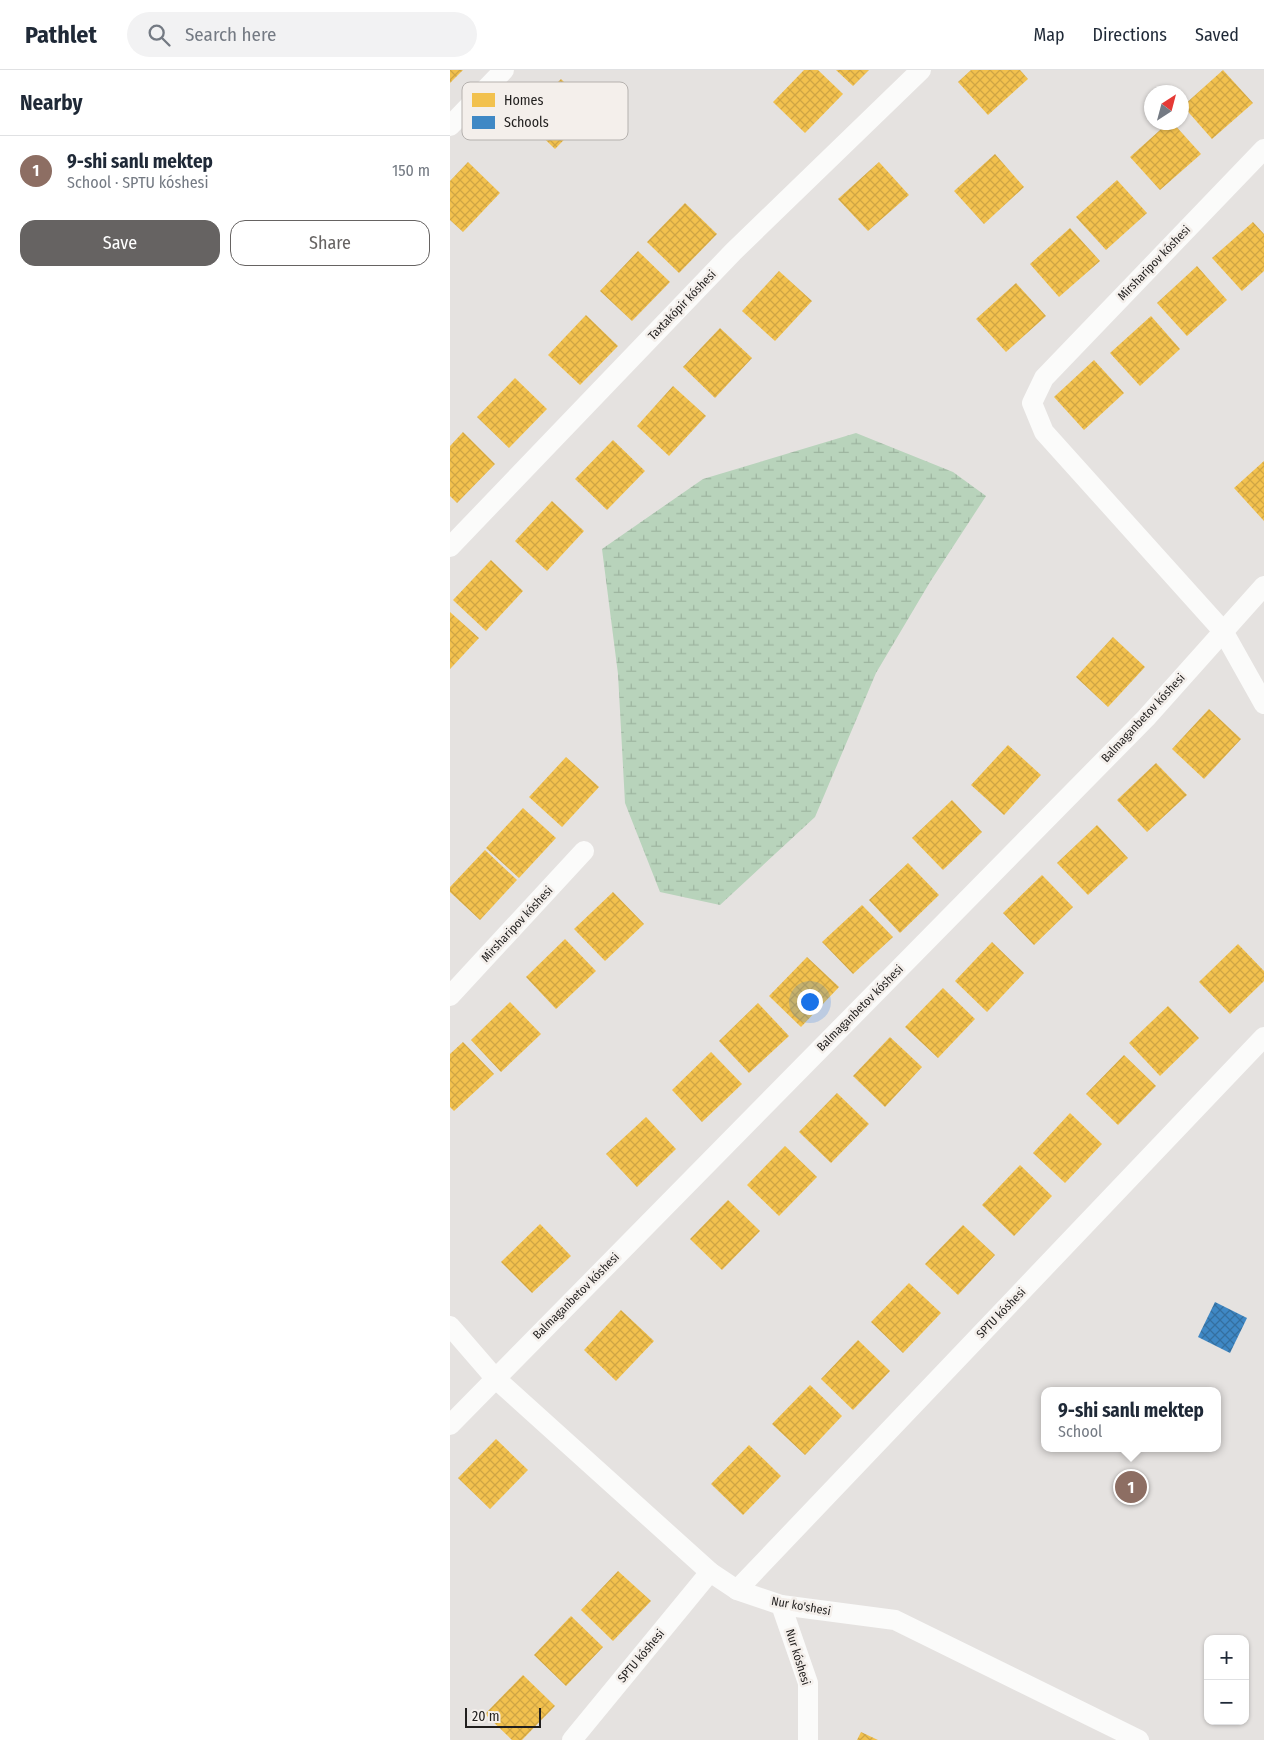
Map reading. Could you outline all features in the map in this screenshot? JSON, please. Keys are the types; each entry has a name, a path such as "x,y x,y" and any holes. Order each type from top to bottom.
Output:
{"street":[{"path":"492,82 504,70"},
{"name":"Taxtakópir kóshesi","path":"450,548 733,252 921,70"},
{"path":"450,126 462,114"},
{"name":"Mirsharipov kóshesi","path":"1264,149 1044,378 1032,403 1044,432 1223,631 1264,704"},
{"name":"Balmaganbetov kóshesi","path":"450,1425 1146,718 1264,586"},
{"name":"Mirsharipov kóshesi","path":"450,996 584,851"},
{"name":"SPTU kóshesi","path":"737,1590 1264,1037"},
{"name":"Nur ko'shesi","path":"450,1326 495,1378 710,1572 737,1590 781,1605 894,1620 1139,1740"},
{"name":"SPTU kóshesi","path":"572,1740 710,1572"},
{"name":"Nur kóshesi","path":"781,1605 808,1683 808,1740"}],"green space":[{"path":"856,433 953,472 986,496 930,582 876,673 815,817 720,905 660,892 625,803 618,674 602,549 703,479"}],"building: Homes":[{"path":"450,70 463,70 450,83"},
{"path":"804,70 818,70 843,94 805,133 773,102"},
{"path":"836,70 869,70 853,86"},
{"path":"971,70 1020,70 1028,79 988,115 958,82"},
{"path":"1223,70 1253,103 1212,139 1189,113 1189,101"},
{"path":"1160,130 1179,130 1201,154 1160,190 1130,157"},
{"path":"546,140 564,140 555,149"},
{"path":"995,154 1024,187 984,224 954,191"},
{"path":"468,162 500,193 463,232 450,220 450,181"},
{"path":"879,162 909,195 868,231 838,199"},
{"path":"1117,180 1147,213 1106,250 1076,217"},
{"path":"685,203 717,234 679,273 647,242"},
{"path":"1253,222 1264,234 1264,271 1242,291 1212,258"},
{"path":"1070,228 1100,261 1059,297 1030,264"},
{"path":"638,251 670,282 632,321 600,291"},
{"path":"1197,266 1227,300 1187,336 1157,303"},
{"path":"779,271 812,301 775,341 742,311"},
{"path":"1016,283 1046,316 1006,352 976,319"},
{"path":"586,315 618,346 580,385 548,355"},
{"path":"1151,316 1180,349 1140,386 1110,353"},
{"path":"720,328 752,358 715,398 683,367"},
{"path":"1094,360 1124,393 1084,430 1054,397"},
{"path":"515,378 547,409 509,448 477,417"},
{"path":"673,386 706,416 669,456 637,426"},
{"path":"463,432 495,464 457,503 450,496 450,446"},
{"path":"613,440 645,471 607,510 575,479"},
{"path":"1264,461 1264,521 1234,488"},
{"path":"552,501 584,531 547,571 515,541"},
{"path":"491,560 523,591 486,631 453,600"},
{"path":"450,612 479,638 450,669"},
{"path":"1113,637 1145,667 1108,707 1076,677"},
{"path":"1209,709 1241,739 1204,779 1172,749"},
{"path":"1008,745 1041,775 1004,815 971,785"},
{"path":"566,757 599,787 562,827 529,797"},
{"path":"1156,763 1187,795 1147,832 1117,800"},
{"path":"952,800 982,832 943,870 912,838"},
{"path":"523,808 556,838 519,878 486,848"},
{"path":"1097,825 1128,858 1088,895 1057,863"},
{"path":"485,850 517,880 480,920 450,892 450,887"},
{"path":"908,863 939,895 900,933 869,900"},
{"path":"1042,875 1073,907 1034,945 1003,913"},
{"path":"613,892 644,924 605,961 574,929"},
{"path":"862,905 893,937 853,974 822,942"},
{"path":"565,939 596,971 556,1009 526,977"},
{"path":"992,942 1024,973 987,1012 955,981"},
{"path":"1238,944 1264,971 1264,981 1230,1014 1199,982"},
{"path":"807,957 839,987 801,1027 769,996"},
{"path":"943,988 975,1019 938,1058 905,1027"},
{"path":"510,1002 541,1034 501,1072 471,1040"},
{"path":"758,1003 789,1036 749,1073 719,1041"},
{"path":"1168,1006 1199,1038 1160,1076 1129,1043"},
{"path":"890,1037 922,1067 885,1107 853,1076"},
{"path":"463,1042 494,1074 454,1111 450,1107 450,1054"},
{"path":"711,1052 742,1084 702,1122 672,1090"},
{"path":"1124,1055 1156,1086 1118,1125 1086,1094"},
{"path":"837,1093 869,1124 831,1163 799,1132"},
{"path":"1070,1113 1102,1144 1065,1183 1033,1153"},
{"path":"646,1117 676,1149 637,1187 606,1154"},
{"path":"785,1146 817,1177 779,1216 747,1185"},
{"path":"1020,1165 1052,1196 1014,1236 982,1205"},
{"path":"728,1200 760,1231 722,1270 690,1239"},
{"path":"540,1224 571,1256 532,1293 501,1262"},
{"path":"963,1225 995,1255 958,1295 925,1264"},
{"path":"909,1283 941,1313 903,1353 871,1322"},
{"path":"621,1310 654,1341 616,1381 584,1350"},
{"path":"858,1340 890,1371 853,1410 821,1379"},
{"path":"810,1385 842,1416 805,1455 772,1424"},
{"path":"496,1439 528,1470 490,1509 458,1478"},
{"path":"749,1445 781,1476 743,1515 711,1484"},
{"path":"618,1571 651,1601 613,1641 581,1610"},
{"path":"571,1616 603,1647 566,1686 534,1655"},
{"path":"523,1675 555,1706 522,1740 512,1740 485,1714"},
{"path":"861,1732 878,1740 857,1740"}],"building: Schools":[{"path":"1215,1302 1247,1318 1230,1353 1198,1337"}],"place":[{"name":"9-shi sanlı mektep","path":"1131,1487"}]}
